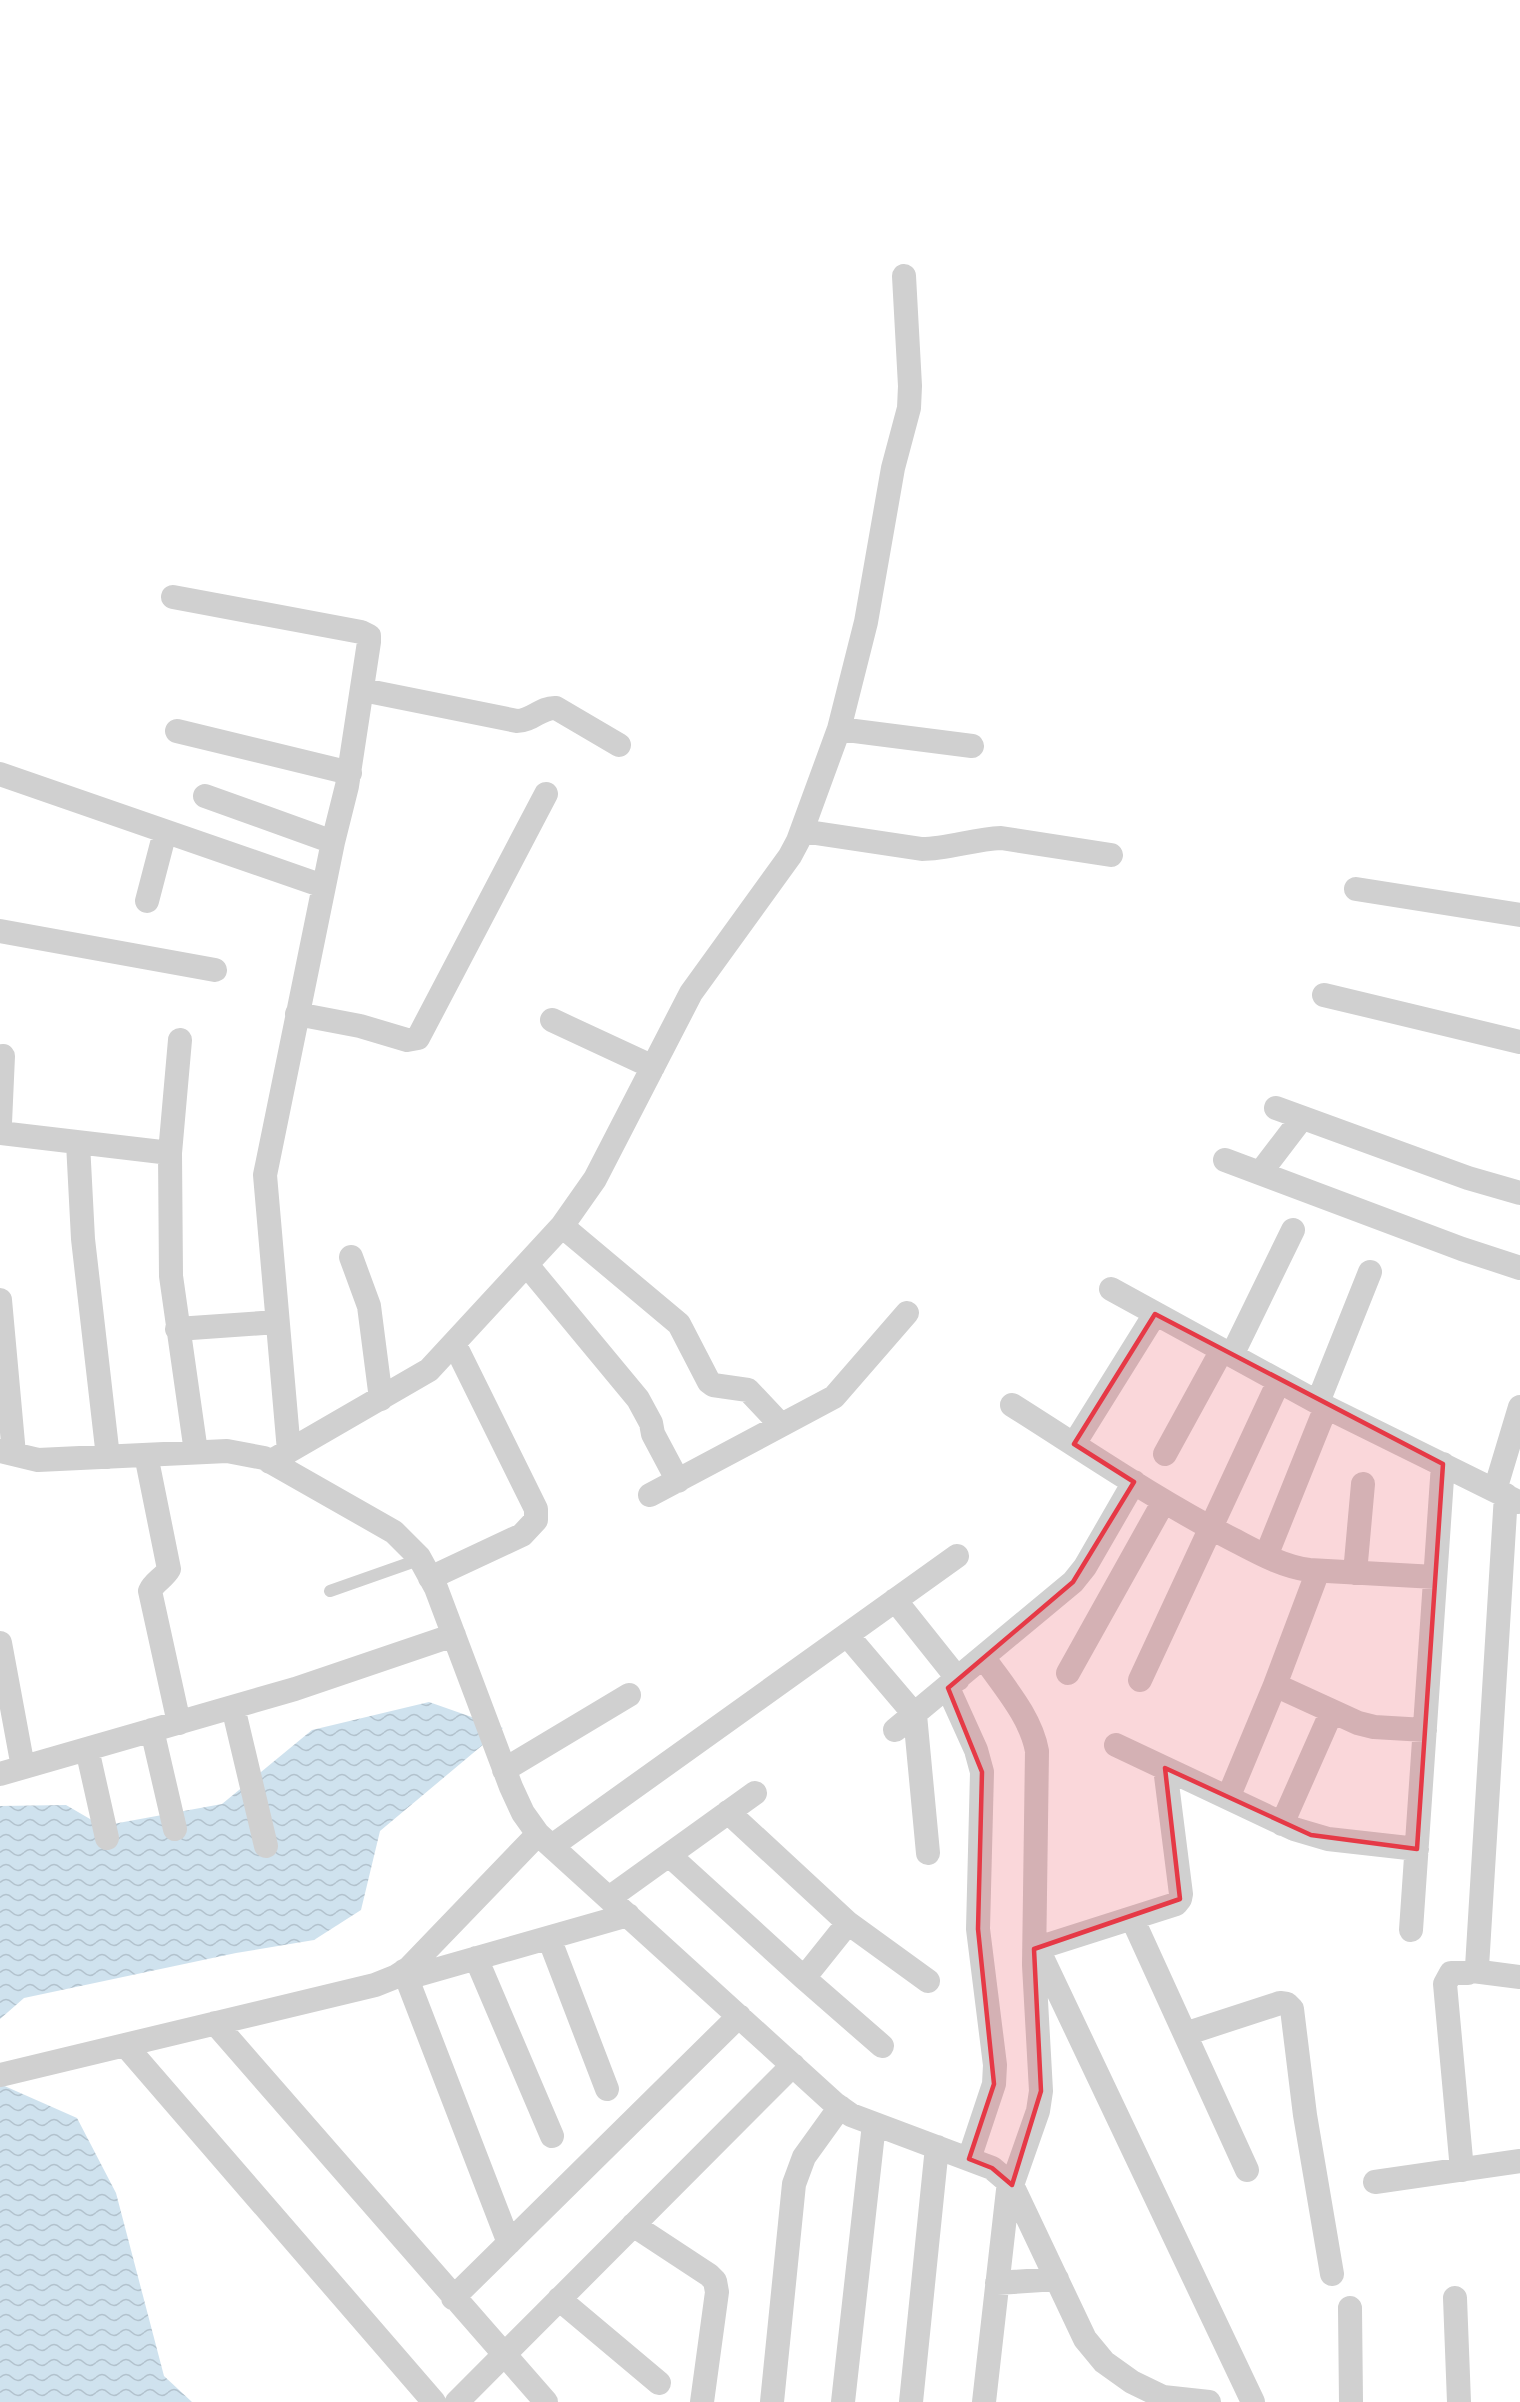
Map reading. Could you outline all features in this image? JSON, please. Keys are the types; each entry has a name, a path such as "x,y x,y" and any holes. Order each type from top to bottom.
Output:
{"street":[{"path":"0,1300 7,1452 39,1460 227,1451 264,1458 280,1456 429,1370 562,1226 595,1179 692,993 789,856 802,831 839,729 866,622 893,468 909,408 910,386 904,276"},
{"path":"173,597 366,633 369,642 350,773 323,886 265,1175 277,1322 280,1456"},
{"path":"363,690 517,721 528,720 552,707 620,745"},
{"path":"839,729 972,746"},
{"path":"177,731 350,773"},
{"path":"0,774 323,886"},
{"path":"297,1014 360,1026 407,1040 418,1038 546,794"},
{"path":"205,796 333,842"},
{"path":"802,831 930,849 1001,838 1111,855"},
{"path":"147,901 165,832"},
{"path":"1356,890 1520,915"},
{"path":"0,931 214,970"},
{"path":"1324,995 1520,1042"},
{"path":"552,1020 653,1067"},
{"path":"180,1040 170,1153 171,1276 196,1452"},
{"path":"0,1123 3,1056"},
{"path":"1276,1108 1468,1178 1520,1194"},
{"path":"1260,1173 1302,1118"},
{"path":"0,1133 170,1153"},
{"path":"78,1143 83,1239 108,1457"},
{"path":"1225,1160 1462,1249 1520,1268"},
{"path":"562,1226 679,1324 709,1382 713,1385 748,1390 781,1425"},
{"path":"1165,1454 1227,1353 1293,1230"},
{"path":"351,1257 369,1306 381,1399"},
{"path":"527,1264 638,1399 651,1423 653,1434 678,1480"},
{"path":"1266,1556 1370,1272"},
{"path":"1111,1289 1322,1405 1507,1496"},
{"path":"650,1495 834,1396 907,1313"},
{"path":"1074,1444 1155,1314"},
{"path":"177,1329 277,1322"},
{"path":"425,1569 522,1535 536,1521 536,1509 454,1343"},
{"path":"1140,1680 1279,1381"},
{"path":"1012,1405 1210,1528 1294,1568 1435,1577"},
{"path":"1473,1971 1477,1967 1507,1496 1520,1407"},
{"path":"146,1455 169,1569 164,1578 150,1591 179,1723"},
{"path":"280,1456 394,1532 425,1569 454,1635 504,1770 523,1813 545,1840 840,2108 851,2115 992,2168 1010,2183 1085,2339 1104,2362 1132,2382 1162,2397 1200,2402"},
{"path":"1411,1930 1443,1464"},
{"path":"895,1730 1074,1582 1134,1482"},
{"path":"1355,1573 1363,1484"},
{"path":"1068,1672 1164,1501"},
{"path":"406,1974 545,1840 847,1635 957,1556"},
{"path":"1228,1798 1275,1685 1318,1571"},
{"path":"895,1600 953,1684 982,1772 978,1929 995,2065 994,2084 969,2159"},
{"path":"0,1774 295,1689 454,1635"},
{"path":"847,1635 915,1715 928,1853"},
{"path":"0,1643 23,1767"},
{"path":"984,1658 1034,1735 1037,1751 1036,1944 1041,2091 1038,2112 1010,2183 984,2402"},
{"path":"1275,1685 1358,1723 1374,1727 1425,1730"},
{"path":"504,1770 628,1695"},
{"path":"233,1707 266,1846"},
{"path":"1282,1824 1332,1711"},
{"path":"152,1730 175,1829"},
{"path":"1116,1745 1282,1824 1328,1839 1417,1849"},
{"path":"87,1749 107,1838"},
{"path":"1036,1944 1176,1904 1181,1894 1165,1768"},
{"path":"609,1898 755,1793"},
{"path":"728,1812 848,1923 927,1981"},
{"path":"669,1855 882,2046"},
{"path":"0,2075 375,1984 628,1916"},
{"path":"1132,1918 1247,2170"},
{"path":"804,1978 848,1923"},
{"path":"549,1938 607,2089"},
{"path":"1036,1944 1253,2402"},
{"path":"476,1958 552,2136"},
{"path":"1462,2170 1444,1984 1451,1973 1473,1971 1520,1977"},
{"path":"406,1974 509,2243"},
{"path":"1185,2034 1280,2003 1287,2004 1292,2009 1305,2115 1332,2274"},
{"path":"453,2298 739,2016"},
{"path":"215,2023 546,2402"},
{"path":"125,2045 434,2402"},
{"path":"457,2402 793,2065"},
{"path":"772,2402 794,2184 804,2157 840,2108"},
{"path":"843,2402 874,2124"},
{"path":"911,2402 937,2147"},
{"path":"1375,2182 1520,2161"},
{"path":"633,2225 715,2281 717,2292 702,2402"},
{"path":"997,2283 1057,2279"},
{"path":"1455,2298 1459,2402"},
{"path":"559,2299 659,2383"},
{"path":"1350,2308 1351,2402"}],"lane":[{"path":"330,1591 425,1569"}],"highlighted area":[{"path":"1155,1314 1443,1464 1417,1849 1311,1835 1165,1768 1180,1899 1034,1949 1041,2091 1012,2185 992,2168 969,2159 994,2084 978,1929 982,1772 948,1688 1073,1582 1134,1482 1074,1444"}],"water":[{"path":"429,1702 503,1728 380,1831 361,1910 314,1940 236,1953 24,1998 0,2019 0,1806 66,1805 102,1826 222,1804 312,1730"},
{"path":"0,2084 77,2118 116,2193 164,2376 192,2402 0,2402"}]}
